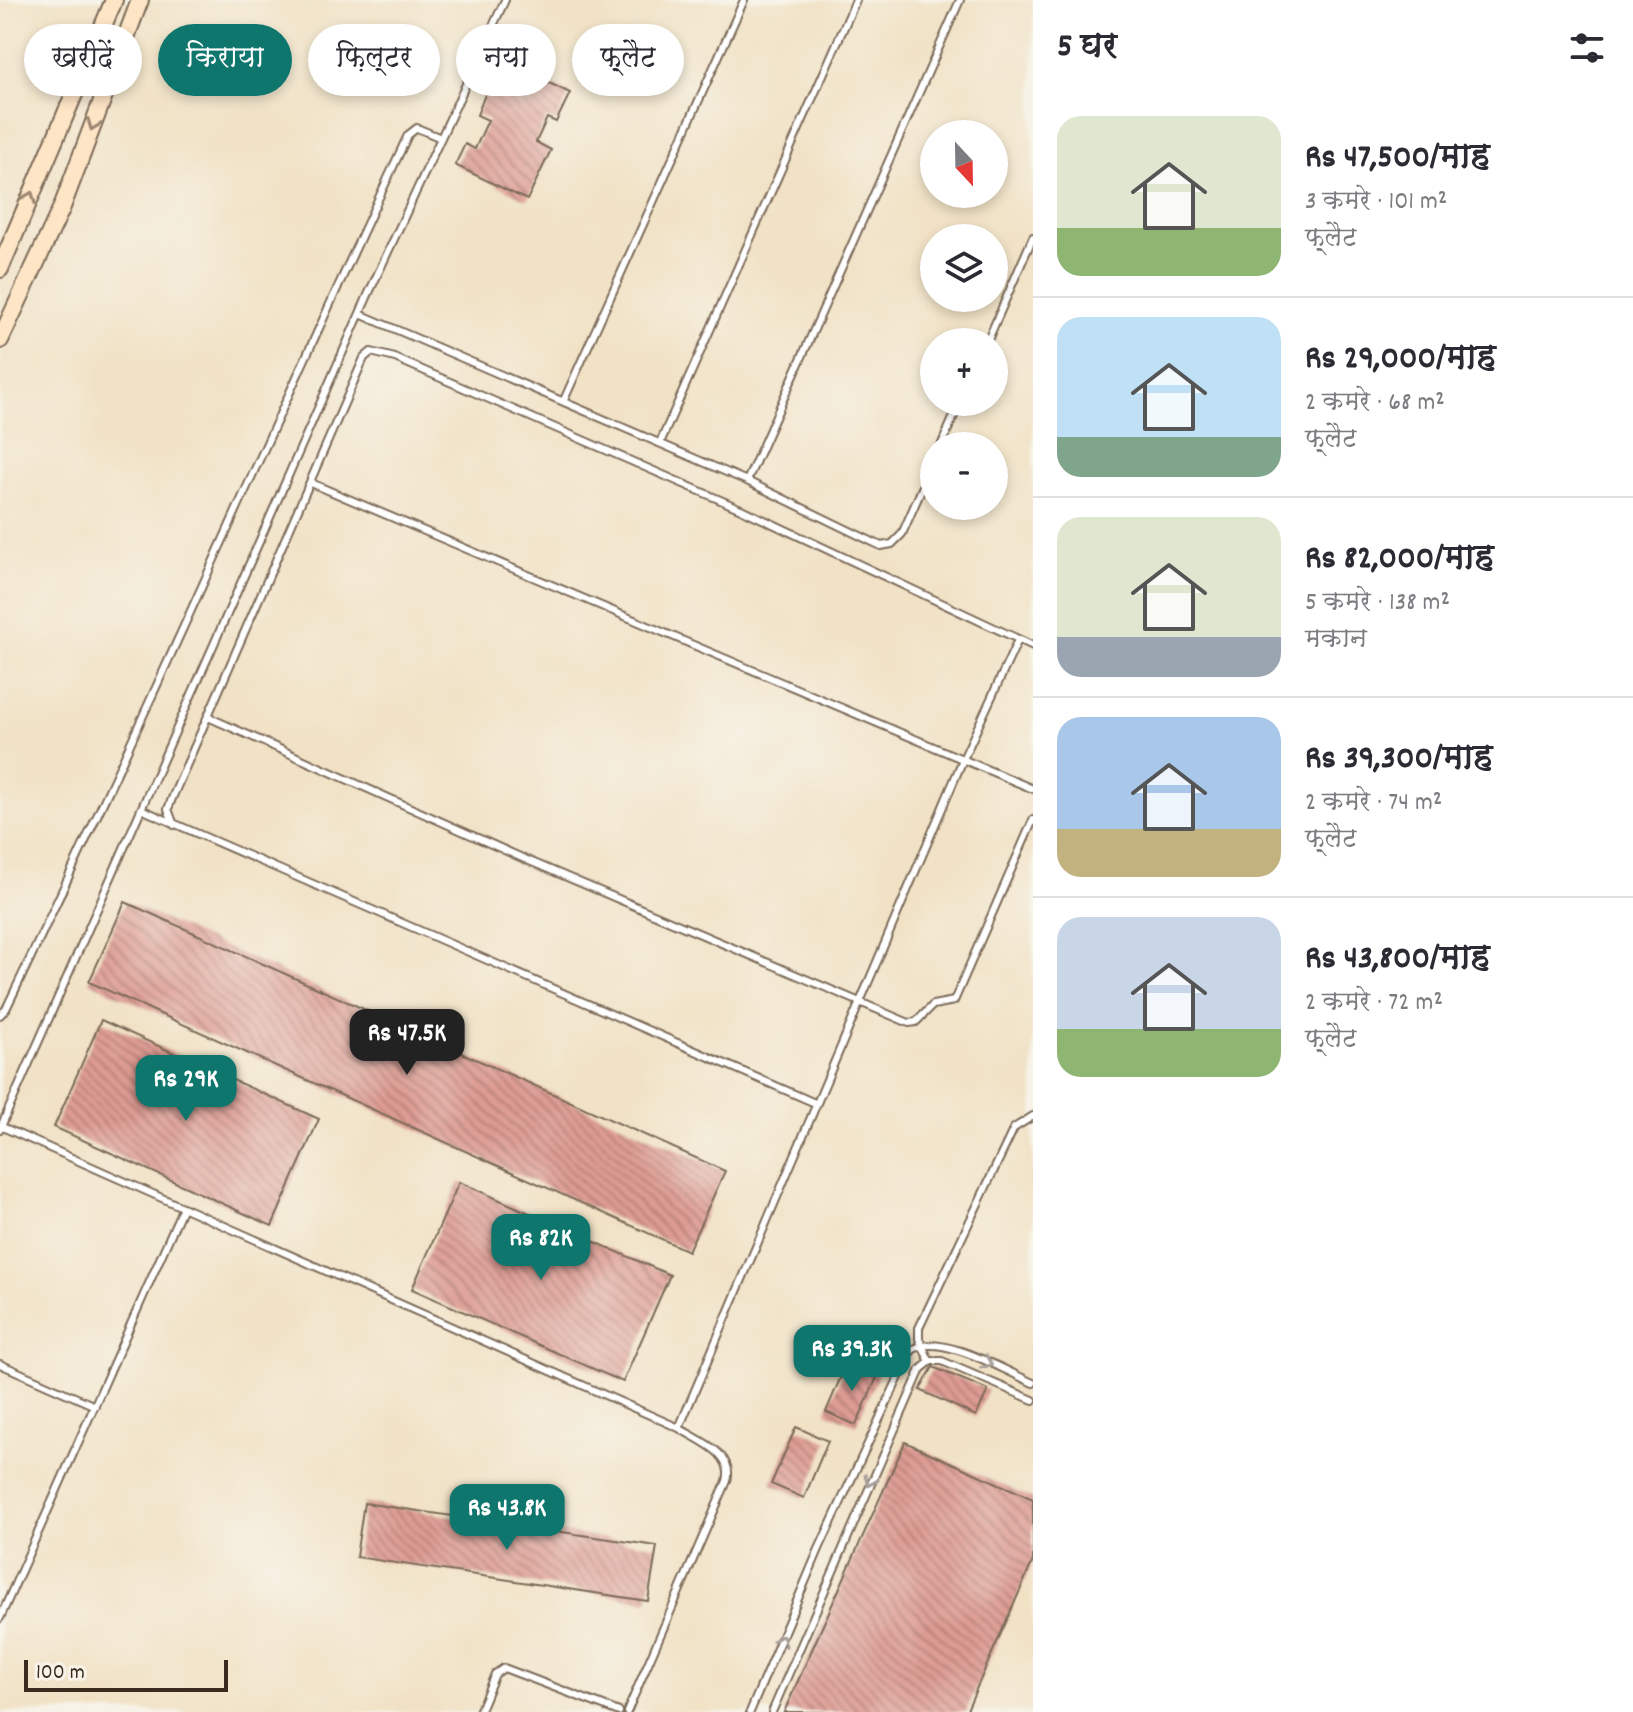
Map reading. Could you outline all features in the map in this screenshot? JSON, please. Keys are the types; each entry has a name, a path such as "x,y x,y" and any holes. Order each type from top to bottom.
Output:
{"street":[{"path":"0,269 114,0"},
{"path":"0,340 62,207 140,0"}],"lane":[{"path":"505,0 360,314 0,1127 679,1428 727,1460 729,1475 627,1712"},
{"path":"564,400 744,0"},
{"path":"660,443 856,0"},
{"path":"747,481 960,0"},
{"path":"0,1015 6,1009 122,767 257,461 408,135 420,128 441,138"},
{"path":"993,328 1033,237"},
{"path":"360,314 747,481 886,547 902,534 920,493"},
{"path":"174,825 169,814 170,804 364,358 380,352 741,509 1033,646"},
{"path":"311,483 964,757 1033,789"},
{"path":"679,1428 815,1103 964,757 1018,640"},
{"path":"208,717 858,1004 909,1023 916,1022 933,1005 954,1001 1033,820"},
{"path":"141,809 815,1103"},
{"path":"930,1362 921,1344 919,1328 1014,1128 1033,1116"},
{"path":"0,1618 183,1207"},
{"path":"750,1712 868,1438 906,1358 921,1344 948,1346 1032,1382 1024,1397"},
{"path":"772,1712 916,1376 930,1362 942,1361 1033,1400"},
{"path":"0,1364 95,1406"},
{"path":"868,1438 886,1445"},
{"path":"479,1712 495,1674 509,1668 619,1712"}],"building":[{"path":"556,86 570,93 556,122 547,118 536,142 551,150 527,200 455,165 465,144 475,149 488,120 477,115 484,96 556,96"},
{"path":"125,902 725,1171 688,1251 89,982"},
{"path":"101,1020 319,1119 272,1226 54,1127"},
{"path":"459,1182 670,1275 623,1382 412,1289"},
{"path":"847,1362 878,1375 856,1425 826,1412"},
{"path":"933,1367 988,1390 976,1416 920,1390"},
{"path":"796,1427 828,1441 804,1498 771,1484"},
{"path":"905,1442 1033,1499 1033,1561 966,1712 784,1712"},
{"path":"364,1503 657,1546 648,1601 356,1557"}]}
